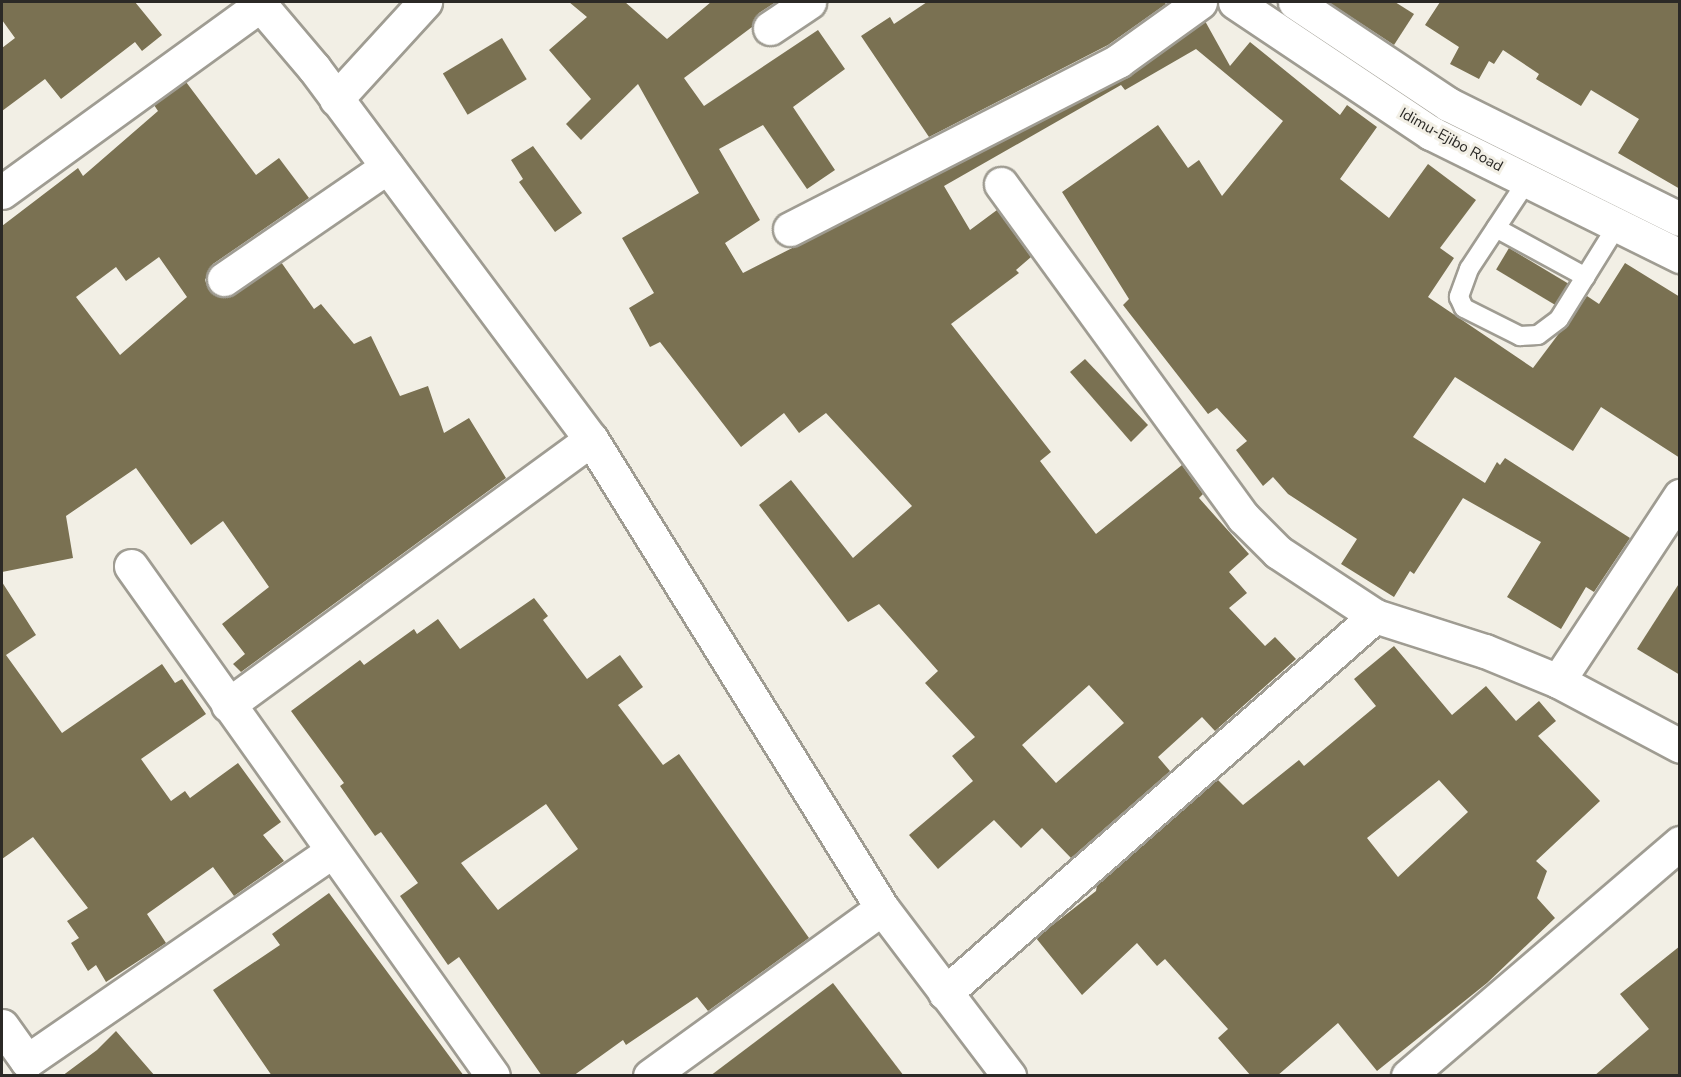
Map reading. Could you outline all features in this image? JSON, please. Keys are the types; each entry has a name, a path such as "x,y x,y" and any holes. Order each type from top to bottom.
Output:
{"street":[{"path":"336,99 425,2"},
{"path":"770,28 808,2"},
{"path":"790,229 1118,61 1200,2"},
{"name":"Idimu-Ejibo Road","path":"1235,2 1431,133 1680,256"},
{"name":"Idimu-Ejibo Road","path":"1295,2 1448,104 1680,219"},
{"path":"2,192 259,3 336,99 591,439 882,908 1009,1076"},
{"path":"224,279 387,167"},
{"path":"1001,184 1243,516 1278,552 1375,616 1485,651 1558,681 1680,746"},
{"path":"228,705 591,439"},
{"path":"1558,681 1680,496"},
{"path":"131,566 494,1076"},
{"path":"945,993 1375,616"},
{"path":"1408,1076 1680,843"},
{"path":"2,1026 20,1068 332,851"},
{"path":"650,1076 882,908"}],"lane":[{"path":"1527,180 1460,286 1459,297 1464,308 1520,336 1538,335 1559,319 1617,226"},
{"path":"1496,228 1586,277"}],"building":[{"path":"2,2 135,2 162,35 142,51 135,42 61,99 45,79 2,111 2,48 15,38 2,20"},
{"path":"569,2 625,2 667,39 711,2 776,2 759,13 752,27 684,78 704,106 818,30 845,69 793,107 835,170 807,189 763,125 719,149 760,220 725,243 743,273 1127,78 1205,21 1230,66 1250,42 1340,115 1347,105 1377,127 1340,179 1389,218 1428,164 1476,200 1440,248 1454,258 1428,297 1533,368 1587,296 1599,304 1625,263 1680,297 1680,458 1601,407 1573,451 1455,377 1413,437 1485,483 1497,462 1500,465 1505,458 1630,538 1594,592 1586,587 1561,629 1507,597 1541,542 1463,498 1414,574 1410,571 1394,597 1341,564 1357,539 1288,494 1273,477 1263,486 1236,450 1247,441 1217,408 1208,414 1123,305 1129,299 1062,192 1158,125 1188,168 1199,160 1222,196 1283,121 1196,49 1125,90 1121,85 944,186 970,230 997,210 1031,257 1016,270 1019,273 951,324 1051,452 1040,461 1096,534 1182,465 1203,494 1199,498 1249,554 1229,572 1247,593 1229,608 1265,646 1275,637 1296,659 1215,731 1202,717 1158,757 1170,771 1071,858 1042,828 1021,848 994,820 938,869 909,835 973,781 952,756 975,737 925,683 938,671 879,604 848,622 759,505 791,480 853,558 912,506 826,413 799,433 784,413 741,447 660,342 650,347 629,308 654,293 622,238 699,193 638,84 581,140 566,124 591,99 549,50 587,17","holes":["1089,685 1124,723 1056,783 1022,745"]},
{"path":"927,2 1164,2 1166,4 1108,45 929,137 861,36 890,17 894,24"},
{"path":"1328,2 1395,2 1414,14 1394,45"},
{"path":"1440,2 1680,2 1680,189 1618,153 1639,119 1591,90 1581,106 1536,79 1539,74 1503,50 1494,64 1489,61 1479,79 1450,64 1459,47 1425,25"},
{"path":"502,38 527,79 468,115 443,74"},
{"path":"186,82 256,175 279,158 309,198 213,264 205,280 209,290 225,298 234,295 281,262 314,309 321,304 354,344 371,336 400,396 428,386 444,433 469,418 506,478 241,672 233,664 245,654 222,624 269,587 223,521 191,545 136,468 66,516 73,558 2,572 2,226 78,168 83,176 158,111 154,105","holes":["159,257 187,297 120,355 76,297 116,267 126,281"]},
{"path":"533,146 582,213 555,232 519,182 523,179 511,160"},
{"path":"1509,248 1568,284 1555,305 1496,269"},
{"path":"1085,359 1148,425 1131,442 1070,372"},
{"path":"2,582 36,635 6,655 62,733 162,664 175,683 182,679 206,714 141,759 171,801 185,791 190,798 238,763 281,822 263,835 284,861 234,896 213,867 147,914 166,943 106,982 96,965 88,971 71,943 79,938 67,921 88,908 33,837 2,859"},
{"path":"1680,582 1680,675 1637,649"},
{"path":"534,598 548,616 543,620 587,679 620,655 643,687 618,705 663,765 679,754 809,938 708,1011 697,997 626,1045 623,1040 573,1076 542,1076 459,957 448,965 400,896 418,883 381,832 375,836 340,786 344,783 291,711 360,660 364,665 414,629 417,634 438,619 460,649","holes":["546,804 578,849 498,910 461,863"]},
{"path":"1394,646 1452,715 1486,686 1516,721 1539,701 1556,721 1538,736 1600,801 1536,861 1547,871 1537,898 1555,918 1487,983 1377,1071 1338,1023 1277,1076 1251,1076 1218,1038 1228,1029 1165,959 1157,966 1137,943 1082,995 1036,938 1096,891 1097,885 1217,779 1243,805 1299,760 1304,766 1376,706 1354,679","holes":["1439,780 1468,812 1398,877 1367,838"]},
{"path":"329,893 464,1076 272,1076 213,990 280,945 272,934"},
{"path":"1680,946 1680,1076 1594,1076 1649,1029 1620,994"},
{"path":"833,983 904,1076 710,1076"},
{"path":"116,1031 155,1076 62,1076 97,1050"}]}
